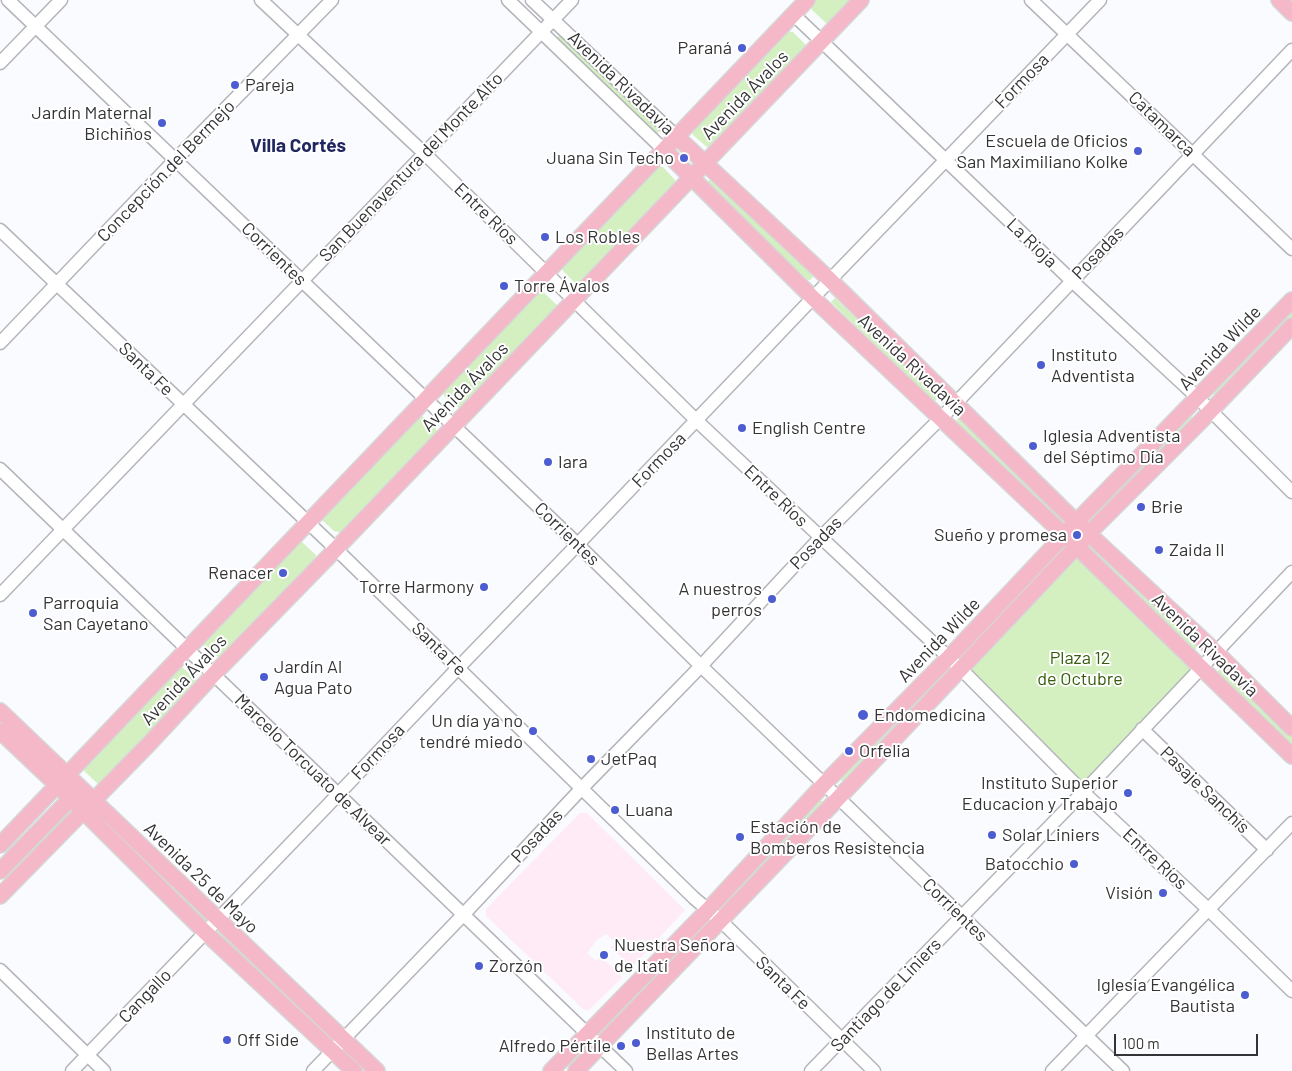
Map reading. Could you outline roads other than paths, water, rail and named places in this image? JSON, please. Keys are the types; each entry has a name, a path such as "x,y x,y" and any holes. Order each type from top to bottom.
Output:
{"main road":[{"name":"Avenida Ávalos","path":"0,845 306,522 807,0"},
{"name":"Avenida Ávalos","path":"0,896 95,800 861,0"},
{"path":"1280,0 1292,13"},
{"name":"Avenida Rivadavia","path":"677,137 830,280 1088,534 1216,652 1292,728"},
{"name":"Avenida Rivadavia","path":"664,150 813,298 1078,547 1292,756"},
{"name":"Avenida Wilde","path":"552,1071 707,911 825,783 949,658 1076,522 1292,300"},
{"name":"Avenida Wilde","path":"576,1071 839,798 1078,547 1088,534 1292,326"},
{"name":"Avenida 25 de Mayo","path":"0,711 62,779 70,799 206,933 354,1071"},
{"name":"Avenida 25 de Mayo","path":"0,731 62,779 95,800 217,920 377,1071"},
{"path":"0,871 70,799"}],"street":[{"name":"Corrientes","path":"8,0 578,544 701,666 1123,1071"},
{"path":"0,63 61,0"},
{"name":"Entre Ríos","path":"261,0 424,153 696,421 949,658 1083,792 1292,991"},
{"name":"Concepción del Bermejo","path":"0,343 332,0"},
{"name":"Avenida Rivadavia","path":"508,0 664,150"},
{"name":"Avenida Rivadavia","path":"532,0 677,137"},
{"name":"San Buenaventura del Monte Alto","path":"0,595 182,403 572,0"},
{"name":"Catamarca","path":"1031,0 1292,249"},
{"name":"Formosa","path":"217,920 1100,0"},
{"name":"La Rioja","path":"793,14 1197,398 1292,492"},
{"name":"Posadas","path":"313,1071 463,916 582,788 701,666 820,538 955,404 1292,50"},
{"name":"Santa Fe","path":"0,230 336,549 874,1071"},
{"name":"Marcelo Torcuato de Alvear","path":"0,469 626,1071"},
{"name":"Santiago de Liniers","path":"811,1071 1083,792 1292,572"},
{"name":"Pasaje Sanchís","path":"1142,729 1267,850"},
{"path":"1052,1071 1292,823"},
{"name":"Cangallo","path":"72,1071 217,920"},
{"path":"0,970 104,1071"}],"place":[{"name":"Paraná","path":"742,48"},
{"name":"Pareja","path":"235,85"},
{"name":"Jardín Maternal Bichiños","path":"162,123"},
{"name":"Escuela de Oficios San Maximiliano Kolke","path":"1138,151"},
{"name":"Juana Sin Techo","path":"684,158"},
{"name":"Los Robles","path":"545,237"},
{"name":"Torre Ávalos","path":"504,286"},
{"name":"Instituto Adventista","path":"1041,365"},
{"name":"English Centre","path":"742,428"},
{"name":"Iglesia Adventista del Séptimo Día","path":"1033,446"},
{"name":"Iara","path":"548,462"},
{"name":"Brie","path":"1141,507"},
{"name":"Sueño y promesa","path":"1077,535"},
{"name":"Zaida II","path":"1159,550"},
{"name":"Renacer","path":"283,573"},
{"name":"Torre Harmony","path":"484,587"},
{"name":"A nuestros perros","path":"772,599"},
{"name":"Parroquia San Cayetano","path":"33,613"},
{"name":"Jardín Al Agua Pato","path":"264,677"},
{"name":"Endomedicina","path":"863,715"},
{"name":"Un día ya no tendré miedo","path":"533,731"},
{"name":"Orfelia","path":"849,751"},
{"name":"JetPaq","path":"591,759"},
{"name":"Instituto Superior Educacion y Trabajo","path":"1128,793"},
{"name":"Luana","path":"615,810"},
{"name":"Solar Liniers","path":"992,835"},
{"name":"Estación de Bomberos Resistencia","path":"740,837"},
{"name":"Batocchio","path":"1074,864"},
{"name":"Visión","path":"1163,893"},
{"name":"Nuestra Señora de Itatí","path":"604,955"},
{"name":"Zorzón","path":"479,966"},
{"name":"Iglesia Evangélica Bautista","path":"1245,995"},
{"name":"Off Side","path":"227,1040"},
{"name":"Instituto de Bellas Artes","path":"636,1043"},
{"name":"Alfredo Pértile","path":"621,1046"}],"district":[{"name":"Villa Cortés","path":"298,146"}],"park label":[{"name":"Plaza 12 de Octubre","path":"1080,668"}]}
